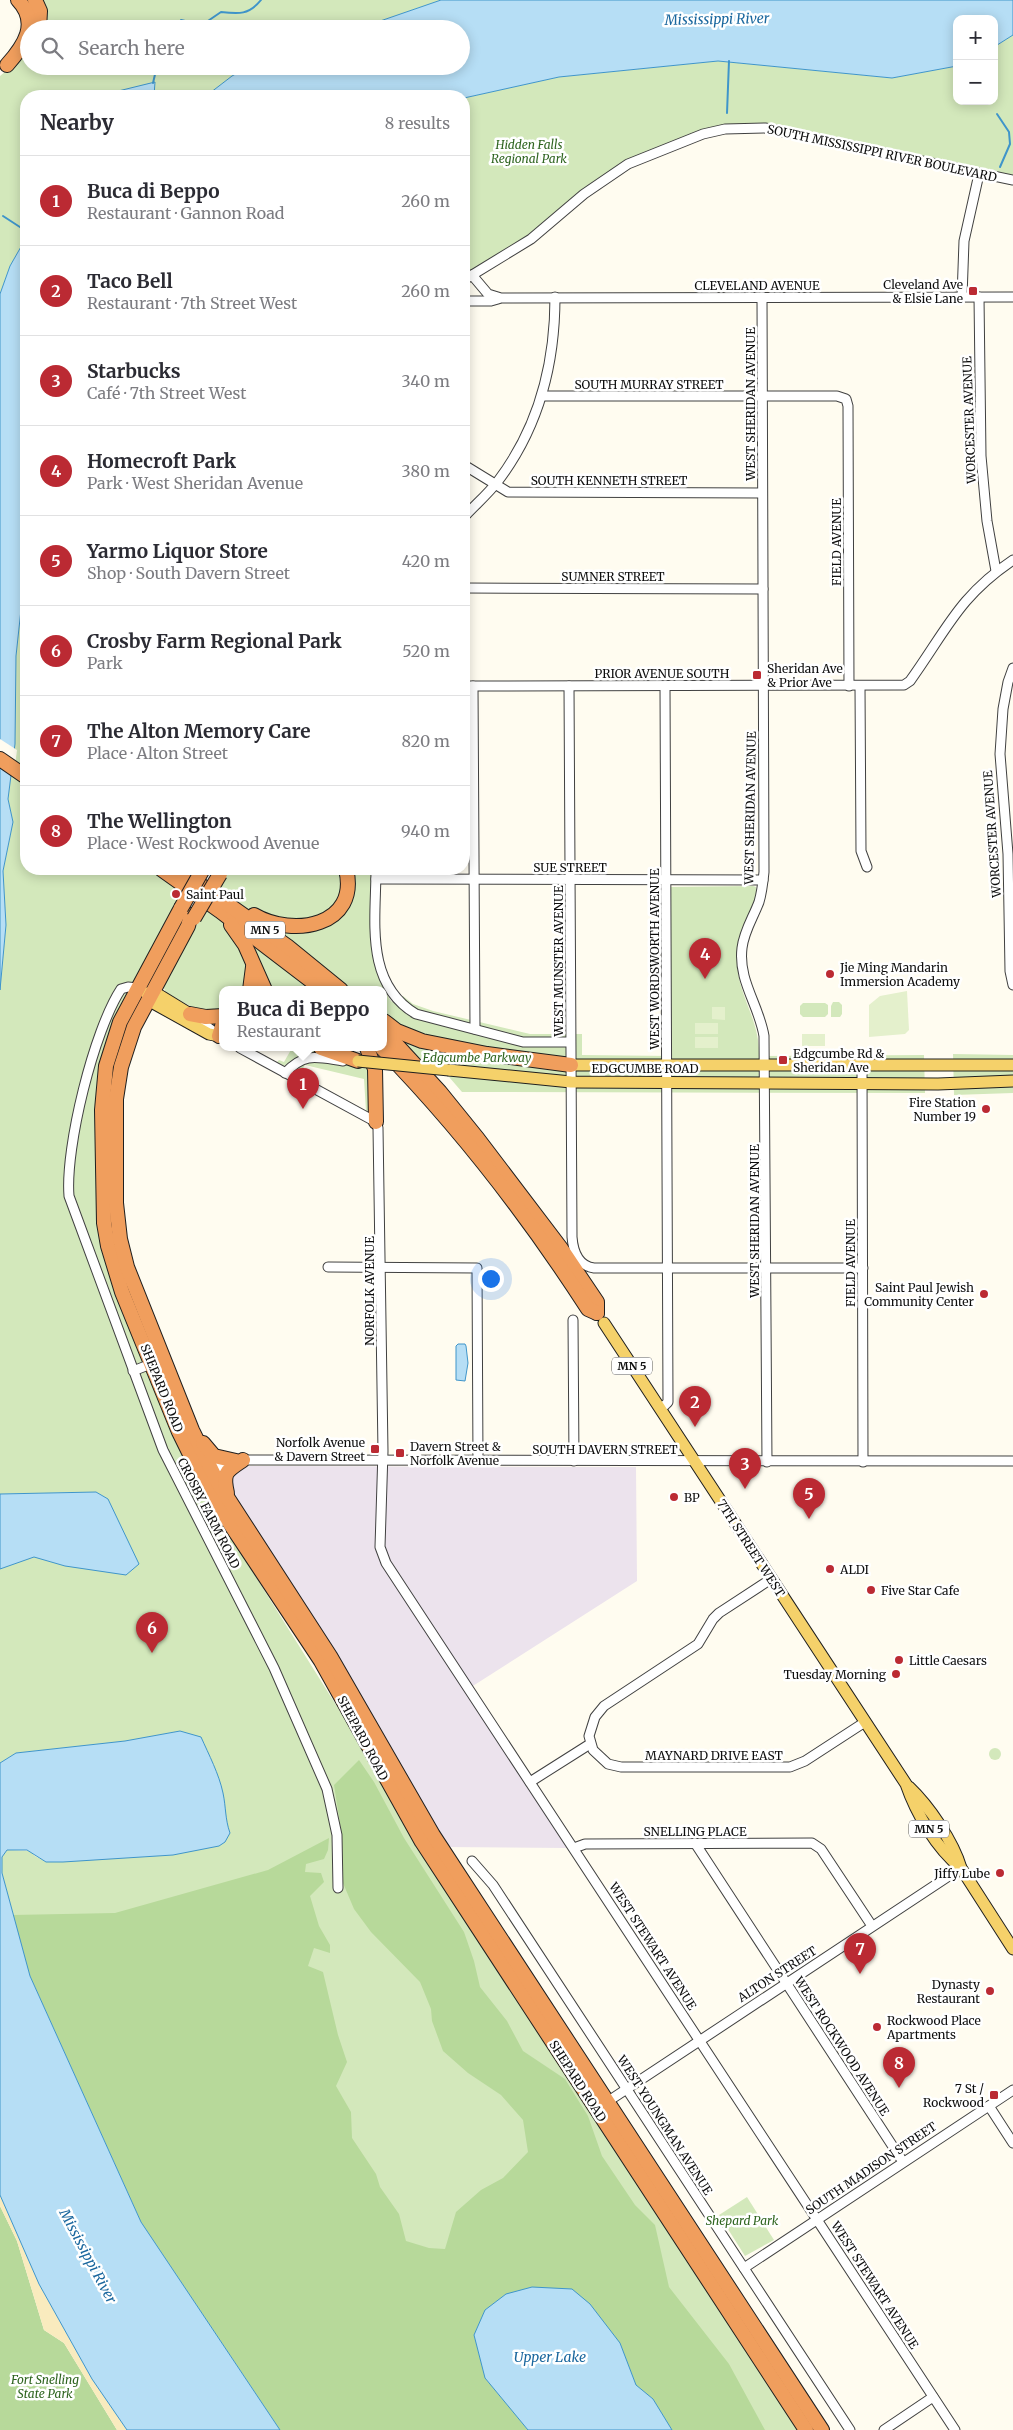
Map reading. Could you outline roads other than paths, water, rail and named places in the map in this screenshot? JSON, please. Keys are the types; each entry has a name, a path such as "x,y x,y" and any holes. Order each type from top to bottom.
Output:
{"highway":[{"path":"18,0 28,20"},
{"path":"35,0 40,11 40,20"},
{"path":"3,67 20,50"},
{"path":"3,67 20,57"},
{"path":"0,748 20,762"},
{"path":"0,759 20,773"},
{"name":"MN 5","path":"182,875 218,896 287,946 336,986"},
{"name":"MN 5","path":"182,875 220,911 318,986"},
{"path":"150,995 188,917 212,875"},
{"path":"218,896 267,921 285,925 309,926 328,918 343,903 348,890 347,875"},
{"path":"220,911 240,937 264,986"},
{"path":"138,988 188,917"},
{"path":"251,986 253,979 252,959"},
{"name":"SHEPARD ROAD","path":"138,988 120,1022 112,1044 103,1086 104,1223 114,1269 192,1430 206,1474 228,1498 330,1656 432,1835 822,2430"},
{"name":"SHEPARD ROAD","path":"150,995 130,1036 118,1082 115,1113 116,1211 127,1267 179,1432 321,1661 422,1842 806,2430"},
{"path":"190,1014 206,1017 219,1016"},
{"path":"387,1024 397,1031 422,1041 487,1054 570,1065"},
{"name":"MN 5","path":"387,1034 440,1092 535,1214 597,1302 601,1318"},
{"path":"330,1051 358,1061"},
{"path":"368,1051 375,1069 376,1122"},
{"name":"MN 5","path":"385,1051 431,1101 490,1172 542,1240 588,1309 601,1318"},
{"path":"192,1430 214,1456 239,1460"},
{"path":"228,1498 225,1476 239,1460"},
{"path":"578,2081 595,2099 607,2102 602,2113 622,2148"}],"main road":[{"path":"138,988 150,995 159,996 190,1014"},
{"path":"150,995 155,1004 209,1034 219,1032"},
{"name":"EDGCUMBE ROAD","path":"358,1061 571,1082 956,1083 1013,1080"},
{"name":"EDGCUMBE ROAD","path":"570,1065 1013,1065"},
{"name":"7TH STREET WEST","path":"601,1318 906,1784 919,1813 950,1859 961,1868 1013,1948"}],"street":[{"name":"SOUTH MISSISSIPPI RIVER BOULEVARD","path":"472,275 531,239 584,194 614,172 666,148 725,129 765,128 1013,180"},
{"path":"962,297 964,241 979,174"},
{"path":"472,275 488,294 502,298"},
{"path":"470,511 495,484 522,444 542,396 554,341 555,297"},
{"name":"CLEVELAND AVENUE","path":"470,301 555,297 1013,297"},
{"name":"WEST SHERIDAN AVENUE","path":"762,297 763,880 759,900 744,937 741,960 745,984 762,1025 765,1065 767,1462"},
{"name":"WORCESTER AVENUE","path":"979,297 981,456 987,521 996,571"},
{"name":"SOUTH MURRAY STREET","path":"542,396 837,396 846,399"},
{"name":"FIELD AVENUE","path":"846,399 848,406 849,686"},
{"name":"SOUTH KENNETH STREET","path":"470,469 508,492 762,493"},
{"path":"996,571 1013,560"},
{"name":"PRIOR AVENUE SOUTH","path":"470,686 860,686 907,683 952,615 979,585 996,571"},
{"name":"SUMNER STREET","path":"470,588 763,589"},
{"name":"WORCESTER AVENUE","path":"1013,668 1008,682 1000,754 1012,915 1010,971 1013,985"},
{"name":"WEST MUNSTER AVENUE","path":"569,686 572,1237 577,1256 589,1267 668,1268"},
{"name":"WEST WORDSWORTH AVENUE","path":"661,1409 668,1402 665,686"},
{"path":"860,686 861,851 867,866"},
{"path":"470,741 475,880 475,1029"},
{"path":"376,875 376,950 383,980 402,1006 416,1014 529,1043 570,1042"},
{"name":"SUE STREET","path":"376,880 763,880"},
{"name":"CROSBY FARM ROAD","path":"138,988 121,988 95,1050 81,1102 68,1185 72,1206 163,1450 180,1488 274,1668 328,1789 337,1835 338,1888"},
{"path":"190,1014 219,1030"},
{"path":"245,1051 376,1122"},
{"name":"EDGCUMBE ROAD","path":"285,1073 295,1063 308,1057 358,1061"},
{"name":"FIELD AVENUE","path":"862,1065 863,1462"},
{"name":"NORFOLK AVENUE","path":"376,1122 380,1136 382,1460"},
{"path":"328,1267 477,1268 478,1460"},
{"path":"668,1268 863,1268"},
{"path":"573,1320 574,1461"},
{"path":"133,1371 158,1361"},
{"name":"SOUTH DAVERN STREET","path":"206,1474 239,1460 1013,1461"},
{"name":"WEST STEWART AVENUE","path":"382,1460 380,1548 382,1554 955,2430"},
{"path":"530,1782 590,1744 589,1730 599,1711 698,1644 709,1624 720,1613 771,1579"},
{"name":"MAYNARD DRIVE EAST","path":"590,1744 602,1760 621,1767 781,1768 805,1761 865,1722"},
{"name":"WEST ROCKWOOD AVENUE","path":"695,1843 903,2162"},
{"name":"SNELLING PLACE","path":"574,1848 585,1844 812,1843 822,1849 872,1926"},
{"name":"WEST YOUNGMAN AVENUE","path":"472,1861 492,1885 850,2430"},
{"name":"ALTON STREET","path":"607,2102 961,1868"},
{"name":"SOUTH MADISON STREET","path":"744,2268 1013,2090"},
{"path":"990,2106 1013,2143"},
{"path":"884,2430 933,2397"}],"water":[{"name":"Mississippi River","path":"441,0 1013,0 1013,35 998,44 998,15 953,15 953,67 892,78 718,61 559,77 470,97 470,90 214,90 234,75 470,75 470,20 383,20"},
{"path":"155,82 154,90 122,90"},
{"path":"20,248 20,619 16,656 15,744 8,799 13,822 3,871 6,925 0,990 0,294 10,266"},
{"path":"458,1344 465,1344 466,1346 468,1363 465,1381 456,1380 456,1346"},
{"path":"96,1492 108,1499 139,1564 126,1575 65,1566 34,1557 0,1569 0,1494"},
{"name":"Mississippi River","path":"180,1731 201,1737 216,1772 223,1793 230,1833 225,1842 219,1846 173,1855 63,1862 46,1862 27,1850 7,1850 2,1857 2,1873 30,1976 141,2222 280,2430 127,2430 92,2379 39,2284 0,2195 0,1763 16,1753 125,1741"},
{"name":"Upper Lake","path":"532,2287 572,2289 590,2304 620,2343 636,2385 653,2399 672,2430 528,2430 485,2378 474,2335 485,2310 506,2294"}],"waterway":[{"path":"209,20 221,12 238,13 248,11 261,0"},
{"path":"727,113 729,61"},
{"path":"153,83 155,75"},
{"path":"997,114 1009,132 1010,144 1000,167"},
{"path":"3,216 20,227"}],"place":[{"name":"Cleveland Ave & Elsie Lane","path":"973,291"},
{"name":"Sheridan Ave & Prior Ave","path":"757,675"},
{"name":"Saint Paul","path":"176,894"},
{"name":"Jie Ming Mandarin Immersion Academy","path":"830,974"},
{"name":"Homecroft Park","path":"705,979"},
{"name":"Edgcumbe Rd & Sheridan Ave","path":"783,1060"},
{"name":"Buca di Beppo","path":"303,1109"},
{"name":"Fire Station Number 19","path":"986,1109"},
{"name":"Saint Paul Jewish Community Center","path":"984,1294"},
{"name":"Taco Bell","path":"695,1427"},
{"name":"Norfolk Avenue & Davern Street","path":"375,1449"},
{"name":"Davern Street & Norfolk Avenue","path":"400,1453"},
{"name":"Starbucks","path":"745,1489"},
{"name":"BP","path":"674,1497"},
{"name":"Yarmo Liquor Store","path":"809,1519"},
{"name":"ALDI","path":"830,1569"},
{"name":"Five Star Cafe","path":"871,1590"},
{"name":"Crosby Farm Regional Park","path":"152,1653"},
{"name":"Little Caesars","path":"899,1660"},
{"name":"Tuesday Morning","path":"896,1674"},
{"name":"Jiffy Lube","path":"1000,1873"},
{"name":"The Alton Memory Care","path":"860,1974"},
{"name":"Dynasty Restaurant","path":"990,1991"},
{"name":"Rockwood Place Apartments","path":"877,2027"},
{"name":"The Wellington","path":"899,2088"},
{"name":"7 St / Rockwood","path":"994,2095"}],"park label":[{"name":"Hidden Falls Regional Park","path":"529,151"},
{"name":"Edgcumbe Parkway","path":"477,1057"},
{"name":"Shepard Park","path":"742,2220"},
{"name":"Fort Snelling State Park","path":"45,2386"}]}
